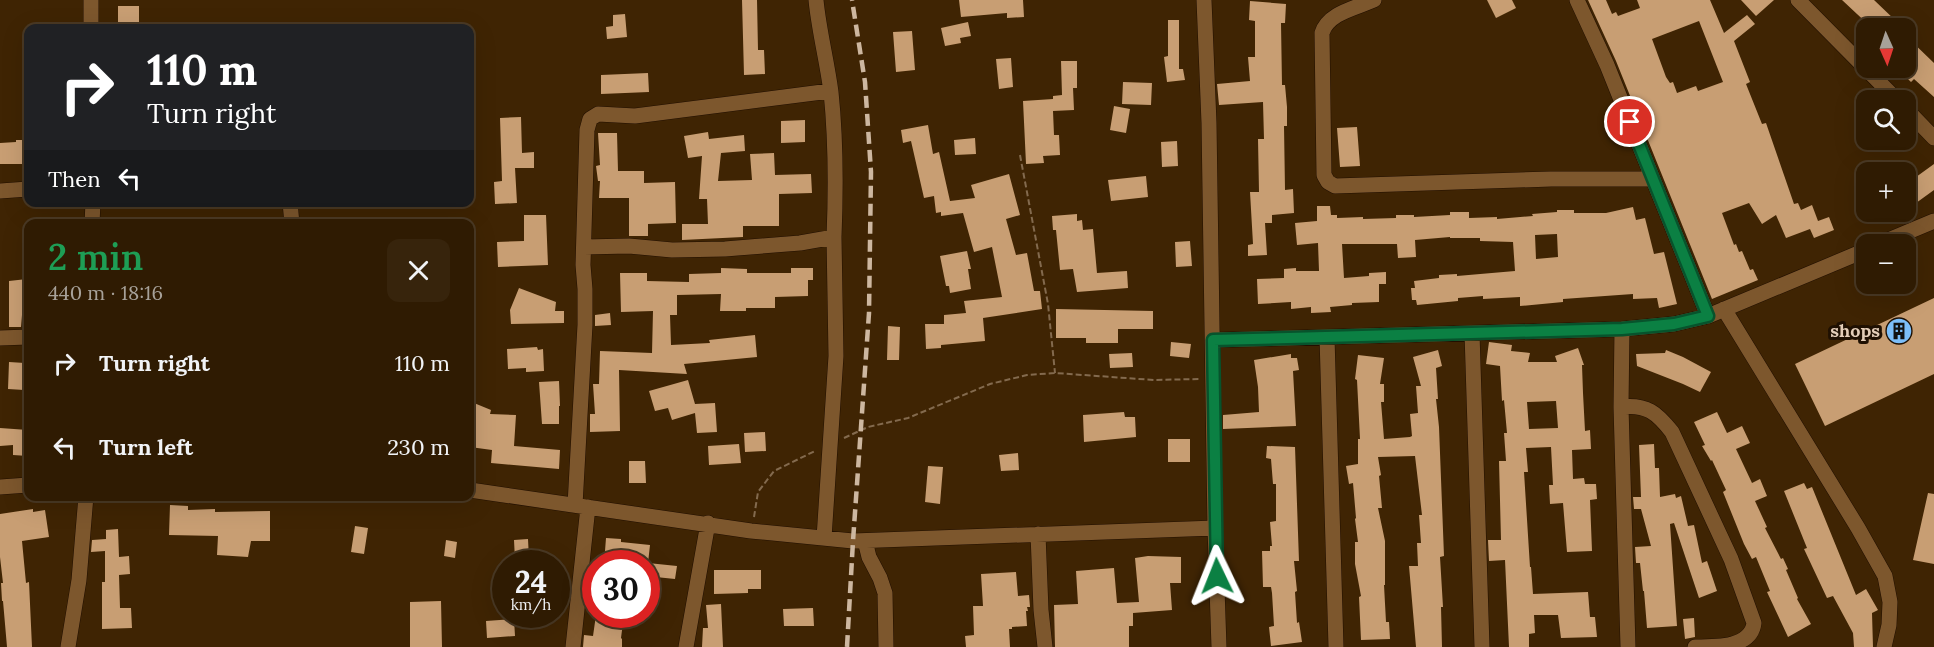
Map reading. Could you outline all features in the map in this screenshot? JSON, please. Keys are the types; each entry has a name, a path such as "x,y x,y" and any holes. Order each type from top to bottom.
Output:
{"street":[{"path":"91,0 91,24"},
{"path":"816,0 830,91 836,192 834,237 836,356 824,538"},
{"path":"1204,0 1209,123 1215,528 1220,647"},
{"path":"1374,0 1332,18 1324,24 1322,33 1324,175 1328,182 1335,186 1551,179 1653,179"},
{"path":"1577,0 1607,65 1708,316"},
{"path":"1798,0 1887,90"},
{"path":"573,647 582,506 584,247 587,130 590,119 598,114 635,117 830,91"},
{"path":"1916,119 1934,138"},
{"path":"0,191 24,189"},
{"path":"1903,234 1934,221"},
{"path":"584,247 725,249 811,242 834,237"},
{"path":"1213,340 1622,329 1674,324 1708,316 1856,254"},
{"path":"1724,309 1885,576 1890,602 1889,626 1884,647"},
{"path":"1622,329 1628,647"},
{"path":"1472,333 1482,647"},
{"path":"0,338 24,336"},
{"path":"1327,337 1336,647"},
{"path":"1622,407 1645,408 1659,416 1672,432 1731,560 1754,623 1750,639 1739,646 1695,647"},
{"path":"0,487 24,485"},
{"path":"474,491 751,531 865,541 1215,528"},
{"path":"68,647 79,580 86,501"},
{"path":"686,647 708,524"},
{"path":"1038,534 1045,647"},
{"path":"865,541 869,557 885,593 886,647"}],"path":[{"path":"1020,155 1048,304 1055,374"},
{"path":"751,531 758,492 774,471 868,427 908,418 990,384 1028,375 1055,374 1154,380 1214,379"}],"building":[{"path":"742,0 757,0 758,50 764,50 765,74 744,75"},
{"path":"959,0 1023,0 1024,17 1007,18 1007,13 961,17"},
{"path":"1487,0 1512,0 1516,8 1496,18"},
{"path":"1588,0 1606,0 1612,14 1616,12 1618,16 1640,8 1637,0 1710,0 1724,33 1747,15 1755,24 1734,41 1750,82 1746,84 1762,124 1766,123 1794,204 1798,203 1801,210 1812,205 1818,221 1829,217 1834,230 1814,238 1810,229 1786,238 1776,215 1762,224 1749,203 1722,213 1734,245 1736,244 1739,252 1742,251 1750,270 1753,269 1758,280 1712,299 1616,61","holes":["1699,21 1723,82 1698,91 1696,86 1677,93 1673,82 1670,83 1666,77 1652,39"]},
{"path":"1741,0 1774,0 1756,16"},
{"path":"1842,0 1874,0 1893,18 1861,18"},
{"path":"1250,1 1286,4 1285,23 1281,23 1282,85 1285,85 1287,107 1287,126 1284,126 1285,190 1293,189 1294,213 1272,215 1272,223 1265,223 1267,255 1248,256 1248,245 1253,244 1250,192 1259,192 1258,139 1264,139 1263,102 1219,105 1217,84 1250,81 1248,57 1255,57 1255,21 1249,20"},
{"path":"118,6 139,6 139,24 118,24"},
{"path":"625,14 627,37 607,39 606,27 613,26 613,15"},
{"path":"1168,20 1179,20 1179,69 1183,69 1185,80 1167,82 1164,57 1168,56"},
{"path":"968,22 971,36 960,38 961,43 945,46 941,28"},
{"path":"912,31 915,70 896,72 893,32"},
{"path":"1916,46 1934,63 1934,97 1914,79 1911,82 1907,78 1916,78"},
{"path":"1011,58 1013,87 999,89 996,59"},
{"path":"1061,61 1077,61 1077,88 1073,88 1074,110 1053,111 1054,135 1059,135 1060,155 1043,156 1044,163 1026,164 1023,101 1053,99 1053,96 1062,95"},
{"path":"648,73 649,92 601,94 601,75"},
{"path":"1123,82 1152,83 1151,105 1122,104"},
{"path":"1114,106 1130,109 1126,133 1110,130"},
{"path":"521,117 522,153 534,152 534,168 515,168 517,203 495,204 494,182 502,181 500,118"},
{"path":"805,120 805,142 781,143 781,121"},
{"path":"928,125 933,154 939,152 950,201 975,198 971,185 1009,174 1020,215 1006,219 1016,255 1027,253 1034,291 1040,291 1042,309 983,318 985,341 941,345 941,348 926,349 925,324 944,324 944,315 966,313 964,301 1002,297 992,247 974,252 963,213 941,216 941,212 936,213 934,196 924,198 911,141 903,143 901,130"},
{"path":"1357,127 1360,166 1340,167 1337,128"},
{"path":"708,132 709,139 744,135 745,151 721,153 718,181 752,180 750,154 774,153 775,175 811,174 812,193 779,194 779,226 743,226 743,237 682,240 682,224 708,224 707,199 699,199 702,156 688,158 684,136"},
{"path":"598,133 617,133 618,171 644,171 644,183 675,182 676,223 648,224 648,236 629,236 629,198 599,198 600,181 598,181 596,166 600,165"},
{"path":"975,138 976,154 955,155 954,140"},
{"path":"16,140 24,140 24,164 0,164 0,143 16,142"},
{"path":"1177,141 1178,166 1162,167 1161,142"},
{"path":"1934,164 1934,190 1916,203 1916,177"},
{"path":"1146,176 1148,197 1111,201 1108,180"},
{"path":"1317,206 1330,206 1331,215 1337,215 1337,218 1363,217 1363,219 1396,218 1396,215 1414,215 1414,217 1469,212 1469,218 1497,217 1497,219 1533,216 1532,214 1557,212 1557,210 1574,210 1574,213 1606,213 1633,207 1636,220 1645,218 1654,254 1664,252 1677,304 1659,308 1657,298 1633,299 1633,294 1563,299 1563,302 1520,306 1520,297 1483,299 1483,296 1417,305 1416,300 1412,300 1411,288 1415,288 1414,281 1439,278 1439,275 1457,274 1457,276 1515,271 1513,242 1450,237 1415,240 1416,257 1398,258 1397,244 1342,244 1344,278 1386,272 1386,284 1379,284 1379,302 1352,303 1352,305 1330,307 1331,312 1311,313 1311,307 1291,309 1291,302 1258,304 1257,279 1284,278 1284,269 1319,271 1318,243 1297,245 1295,223 1317,221","holes":["1557,234 1558,257 1536,259 1535,235"]},
{"path":"1077,214 1077,221 1082,220 1083,230 1093,229 1097,273 1127,271 1128,288 1077,292 1073,269 1060,270 1056,230 1053,230 1052,216"},
{"path":"524,215 546,215 548,265 498,267 497,242 524,241"},
{"path":"1190,241 1192,266 1176,267 1175,242"},
{"path":"967,251 971,269 968,269 971,289 950,293 949,286 946,286 940,256"},
{"path":"721,268 747,269 747,273 791,273 791,268 813,268 813,280 808,280 808,296 775,297 775,308 720,311 721,294 677,295 677,315 670,315 671,345 710,343 709,340 755,335 757,357 684,364 687,374 619,370 620,431 590,432 590,414 595,414 593,384 599,384 600,351 652,353 653,311 621,312 620,273 647,273 647,281 689,282 689,274 721,273"},
{"path":"24,279 24,315 22,315 21,327 9,327 9,281"},
{"path":"519,288 556,302 555,311 564,311 564,323 511,324 510,310"},
{"name":"shops","path":"1934,298 1934,374 1825,426 1795,364"},
{"path":"1056,309 1153,311 1153,329 1118,329 1118,343 1086,343 1086,338 1056,338"},
{"path":"610,313 611,325 595,326 595,315"},
{"path":"888,326 900,327 899,360 887,360"},
{"path":"1171,342 1191,344 1189,358 1170,356"},
{"path":"1489,342 1512,345 1511,351 1530,353 1528,362 1557,362 1555,356 1578,348 1584,365 1582,365 1585,431 1590,430 1591,449 1572,450 1573,479 1584,478 1585,484 1596,484 1597,499 1590,500 1592,551 1567,552 1563,503 1550,504 1549,485 1553,485 1551,447 1526,448 1528,472 1524,472 1530,567 1533,594 1588,592 1590,617 1595,617 1597,637 1561,638 1558,615 1534,615 1535,633 1529,634 1529,647 1509,647 1505,560 1489,561 1488,540 1501,540 1499,461 1506,461 1504,433 1507,433 1500,366 1486,364","holes":["1556,401 1558,428 1529,429 1527,402"]},
{"path":"537,347 538,350 543,349 544,371 526,372 526,368 508,369 507,349"},
{"path":"1438,350 1442,366 1436,368 1438,399 1436,399 1444,556 1440,557 1443,607 1441,607 1442,647 1416,647 1409,566 1418,566 1417,543 1421,543 1419,515 1422,515 1415,456 1378,457 1382,508 1378,508 1385,541 1384,585 1386,622 1389,622 1390,639 1361,640 1359,597 1361,596 1355,564 1355,542 1358,542 1353,483 1349,484 1346,466 1358,464 1358,439 1360,439 1357,380 1355,379 1358,355 1384,358 1380,384 1384,384 1384,402 1381,402 1384,439 1412,436 1410,414 1418,413 1416,386 1421,386 1413,357"},
{"path":"1666,350 1711,372 1700,392 1637,366 1636,354 1665,353"},
{"path":"1132,353 1133,367 1110,368 1109,354"},
{"path":"1291,354 1291,358 1297,358 1299,370 1293,371 1296,426 1223,429 1223,415 1259,412 1254,360"},
{"path":"9,362 24,363 24,390 8,389"},
{"path":"688,380 695,404 715,403 717,432 697,433 695,413 672,420 668,408 655,411 649,391"},
{"path":"559,381 559,424 542,424 539,382"},
{"path":"474,403 491,410 490,414 516,415 514,446 560,450 559,469 491,463 492,450 474,448"},
{"path":"1124,412 1125,417 1135,417 1136,437 1084,442 1083,415"},
{"path":"1717,412 1727,433 1742,426 1750,443 1736,449 1752,483 1760,479 1767,496 1755,501 1767,527 1765,528 1788,569 1786,570 1797,599 1811,624 1788,637 1767,592 1770,591 1756,557 1752,559 1744,544 1723,492 1726,490 1712,460 1702,446 1705,445 1694,422"},
{"path":"0,428 24,430 24,456 13,455 13,445 0,446"},
{"path":"765,432 766,451 745,452 744,433"},
{"path":"1168,439 1190,439 1190,462 1168,462"},
{"path":"739,444 741,463 709,465 708,446"},
{"path":"1654,444 1655,468 1659,468 1660,497 1675,494 1676,498 1681,496 1688,526 1694,525 1702,563 1707,561 1717,591 1699,598 1674,523 1670,524 1677,626 1647,628 1640,563 1636,563 1635,547 1651,546 1641,509 1634,509 1633,497 1641,497 1639,445"},
{"path":"1267,446 1295,447 1299,561 1294,561 1297,591 1295,592 1297,623 1299,622 1302,642 1271,646 1269,627 1274,626 1272,593 1271,587 1263,587 1262,551 1270,551 1270,546 1272,546 1270,522 1276,521 1276,484 1273,484 1271,459 1266,458"},
{"path":"1018,453 1019,470 1001,471 999,455"},
{"path":"629,461 645,461 646,483 629,483"},
{"path":"928,466 943,467 940,504 925,502"},
{"path":"1804,483 1807,489 1812,487 1856,595 1866,589 1878,610 1872,613 1873,647 1854,647 1853,633 1833,596 1827,598 1804,549 1807,548 1784,491"},
{"path":"1928,493 1934,494 1934,564 1913,560"},
{"path":"170,505 188,506 188,510 215,509 215,512 270,511 270,541 251,541 248,557 217,555 218,536 169,535"},
{"path":"33,509 33,512 45,510 49,537 22,541 26,583 29,582 32,647 7,647 1,583 3,583 0,557 0,514"},
{"path":"355,526 368,528 364,554 351,552"},
{"path":"118,529 119,557 129,556 130,574 119,575 120,608 131,608 132,628 102,629 102,582 105,582 105,551 91,552 92,540 106,539 106,530"},
{"path":"606,538 650,545 649,550 605,550"},
{"path":"528,539 529,550 514,550 514,540"},
{"path":"446,540 457,542 455,558 444,556"},
{"path":"1181,557 1181,583 1170,583 1172,610 1133,613 1133,626 1129,626 1129,647 1055,647 1054,605 1078,604 1076,571 1114,568 1117,603 1139,602 1135,558"},
{"path":"660,564 677,566 675,579 660,577"},
{"path":"714,570 761,570 761,589 748,589 748,593 714,594"},
{"path":"1016,572 1018,596 1029,595 1030,607 1027,607 1028,611 1026,611 1027,626 1009,629 1010,647 966,647 965,636 974,635 973,606 983,606 981,574"},
{"path":"441,601 442,647 410,647 410,602"},
{"path":"721,604 723,647 702,647 703,628 708,628 706,605"},
{"path":"813,608 814,626 784,626 783,609"},
{"path":"1694,618 1695,637 1685,639 1683,619"},
{"path":"486,621 492,621 492,628 515,628 515,636 487,638"},
{"path":"594,628 622,628 622,647 583,647 584,635 593,636"}],"railway":[{"path":"847,647 869,313 871,172 865,82 852,0"}],"place":[{"name":"shops","path":"1899,331"}],"route":[{"path":"1217,576 1213,340 1622,329 1674,324 1708,316 1630,122"}]}
